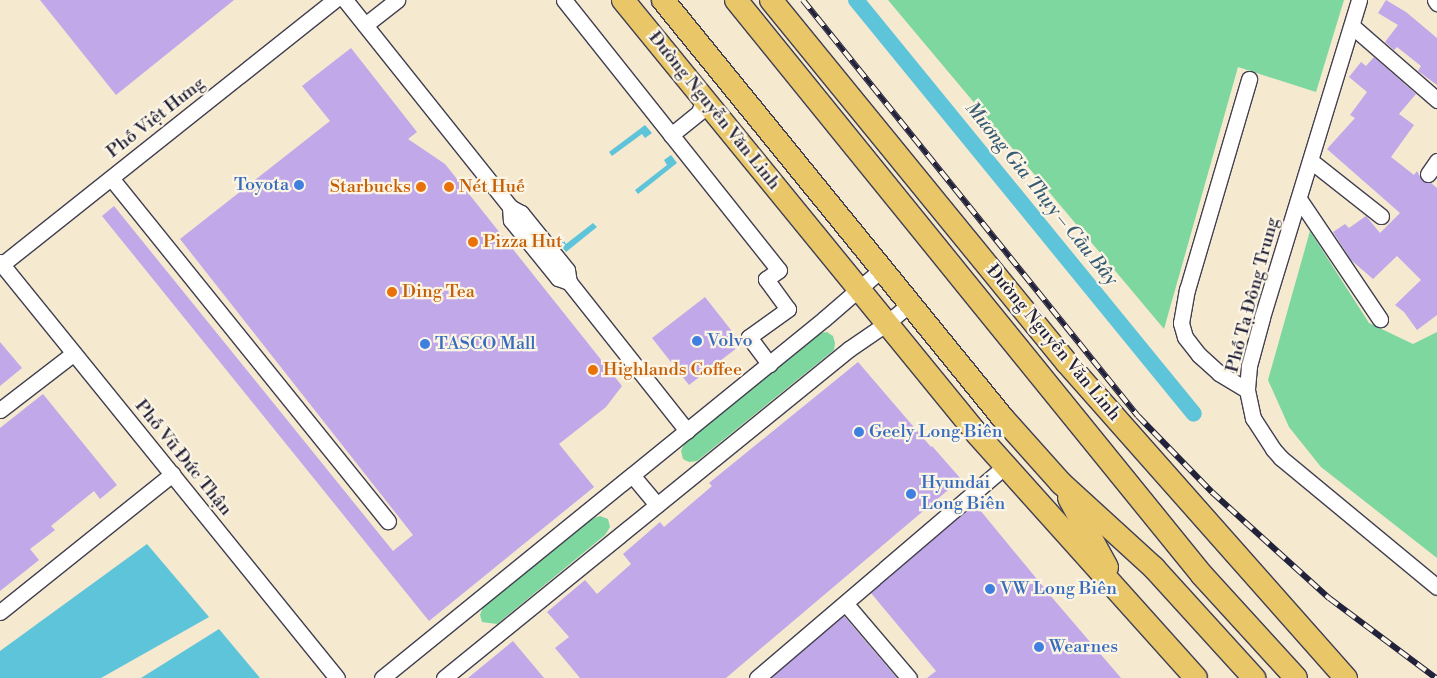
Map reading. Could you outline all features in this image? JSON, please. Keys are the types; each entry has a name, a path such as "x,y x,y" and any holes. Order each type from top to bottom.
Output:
{"highway":[{"name":"Đường Nguyễn Văn Linh","path":"623,0 1005,466 1196,678"},
{"name":"Đường Nguyễn Văn Linh","path":"663,0 1002,416 1061,483 1154,568 1254,678"},
{"name":"Đường Nguyễn Văn Linh","path":"736,0 1202,575 1296,678"},
{"name":"Đường Nguyễn Văn Linh","path":"771,0 1067,363 1346,678"},
{"path":"784,59 806,44"},
{"path":"1061,483 1125,600"}],"street":[{"name":"Phố Việt Hưng","path":"1,264 335,0"},
{"path":"346,0 510,207 511,220 558,278 569,282 687,431"},
{"path":"365,25 397,0"},
{"name":"Phố Tạ Đông Trung","path":"1359,0 1249,366 1247,390 1253,418 1277,454 1437,587"},
{"path":"571,2 671,135 779,270 766,279 788,309 749,337 769,364"},
{"path":"1352,26 1437,100"},
{"path":"1247,390 1219,373 1199,355 1185,337 1181,323 1187,290 1249,78"},
{"path":"671,135 699,112 704,99"},
{"path":"1311,161 1381,216"},
{"path":"1428,174 1437,161"},
{"path":"111,178 388,522"},
{"path":"1299,199 1380,319"},
{"name":"Phố Vũ Đức Thận","path":"1,264 337,678"},
{"path":"382,678 769,364 882,269"},
{"path":"444,678 849,349 887,323 910,304"},
{"path":"0,410 74,353"},
{"path":"757,678 846,604 1005,466"},
{"path":"0,612 172,474"},
{"path":"632,475 657,505"},
{"path":"846,604 909,678"}],"green space":[{"path":"888,0 1344,0 1316,92 1238,67 1164,329"},
{"path":"1310,231 1369,323 1413,344 1437,332 1437,558 1321,467 1289,427 1268,380"},
{"path":"827,332 833,336 834,350 697,461 689,462 683,459 681,451 684,444 820,333"},
{"path":"600,516 608,519 610,527 605,535 497,624 482,622 480,615 483,607 592,519"}],"water":[{"path":"645,125 652,133 645,138 642,134 612,156 609,152"},
{"path":"671,155 677,163 638,194 635,190 667,165 664,160"},
{"path":"593,223 597,227 566,252 560,244 564,241 566,244"},
{"path":"147,544 209,617 101,678 0,678 0,651"},
{"path":"219,629 260,678 141,678"}],"building":[{"path":"40,0 234,0 116,95"},
{"path":"1386,0 1406,12 1437,38 1437,85 1418,71 1421,66 1397,47 1394,50 1385,42 1398,25 1378,13"},
{"name":"TASCO Mall","path":"351,48 417,132 408,139 445,164 622,386 606,407 559,444 594,487 429,621 102,216 114,206 393,551 413,535 180,239 330,121 302,86"},
{"path":"1374,57 1416,94 1399,114 1414,125 1391,157 1414,175 1417,171 1423,182 1431,183 1437,188 1437,315 1417,330 1404,312 1395,305 1421,280 1397,256 1373,279 1351,260 1333,232 1345,224 1349,228 1366,216 1380,233 1400,213 1327,149 1355,118 1350,115 1367,92 1349,77 1361,62 1366,66"},
{"name":"Volvo","path":"705,297 742,344 689,385 652,338"},
{"path":"0,342 22,368 0,386"},
{"path":"858,362 961,479 726,678 580,678 555,648 569,637 547,612 585,580 597,594 631,564 623,554 660,522 664,527 712,486 709,483"},
{"path":"43,394 117,485 100,499 94,491 51,526 55,530 30,549 39,560 0,591 0,428"},
{"path":"975,504 1121,678 927,678 936,671 871,593"},
{"path":"844,616 897,678 771,678"},
{"path":"513,641 544,678 468,678"}],"waterway":[{"name":"Mương Gia Thụy – Cầu Bây","path":"856,0 1194,414"}],"railway":[{"path":"803,0 1138,416 1212,492 1329,598 1436,678"}],"place":[{"name":"Toyota","path":"299,185"},
{"name":"Starbucks","path":"421,187"},
{"name":"Nét Huế","path":"449,187"},
{"name":"Pizza Hut","path":"473,242"},
{"name":"Ding Tea","path":"392,292"},
{"name":"Volvo","path":"697,341"},
{"name":"TASCO Mall","path":"425,344"},
{"name":"Highlands Coffee","path":"593,370"},
{"name":"Geely Long Biên","path":"859,432"},
{"name":"Hyundai Long Biên","path":"911,494"},
{"name":"VW Long Biên","path":"990,589"},
{"name":"Wearnes","path":"1039,647"}]}
